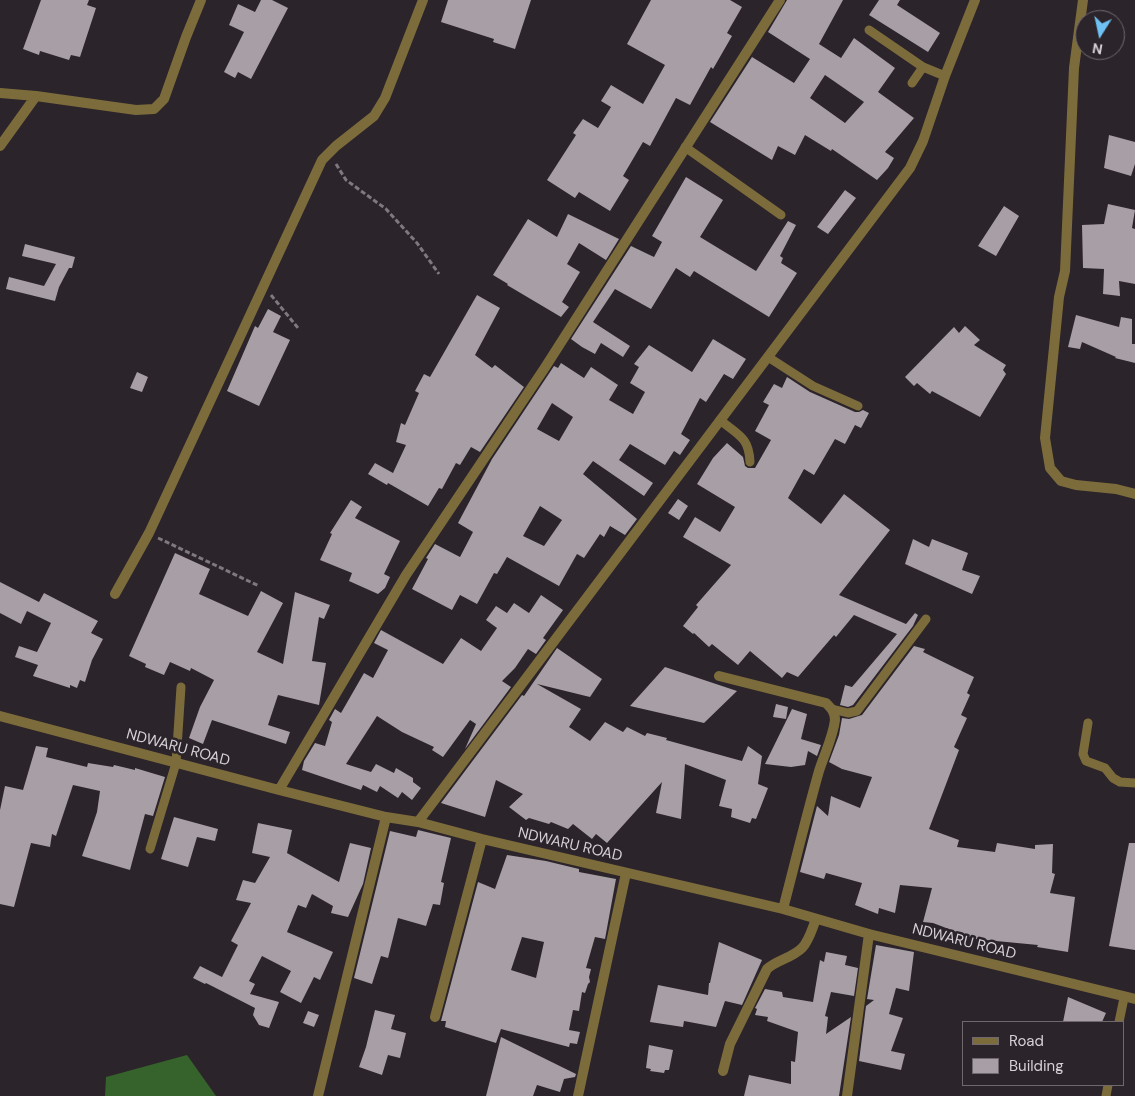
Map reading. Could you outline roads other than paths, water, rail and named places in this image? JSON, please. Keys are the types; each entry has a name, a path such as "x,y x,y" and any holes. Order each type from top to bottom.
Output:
{"street":[{"path":"0,93 136,110 154,109 164,99 201,0"},
{"path":"115,594 149,533 322,160 336,146 374,116 385,98 423,0"},
{"path":"278,790 406,575 544,369 780,0"},
{"path":"418,822 910,168 923,141 945,76 975,0"},
{"path":"1083,0 1074,68 1065,271 1059,297 1045,438 1050,468 1062,481 1076,485 1116,489 1135,494"},
{"path":"0,146 36,96"},
{"path":"719,676 826,703 832,708 835,719 819,771 783,909"},
{"name":"NDWARU ROAD","path":"0,716 278,790 386,817 418,822 482,839 783,909 869,934 1135,1000"},
{"path":"318,1096 386,817"},
{"path":"435,1017 482,839"},
{"path":"578,1096 626,873"},
{"path":"723,1071 730,1044 765,974 772,964 801,950 808,939 816,919"},
{"path":"847,1096 869,934"}],"lane":[{"path":"869,30 923,67 945,76"},
{"path":"912,83 923,67"},
{"path":"685,147 781,215"},
{"path":"768,357 813,386 858,406"},
{"path":"720,420 744,440 748,448 750,462"},
{"path":"832,708 848,713 857,711 926,619"},
{"path":"150,849 176,763 181,687"},
{"path":"1088,723 1083,754 1086,761 1105,768 1113,778 1120,782 1135,783"},
{"path":"1119,1021 1124,998"}]}
